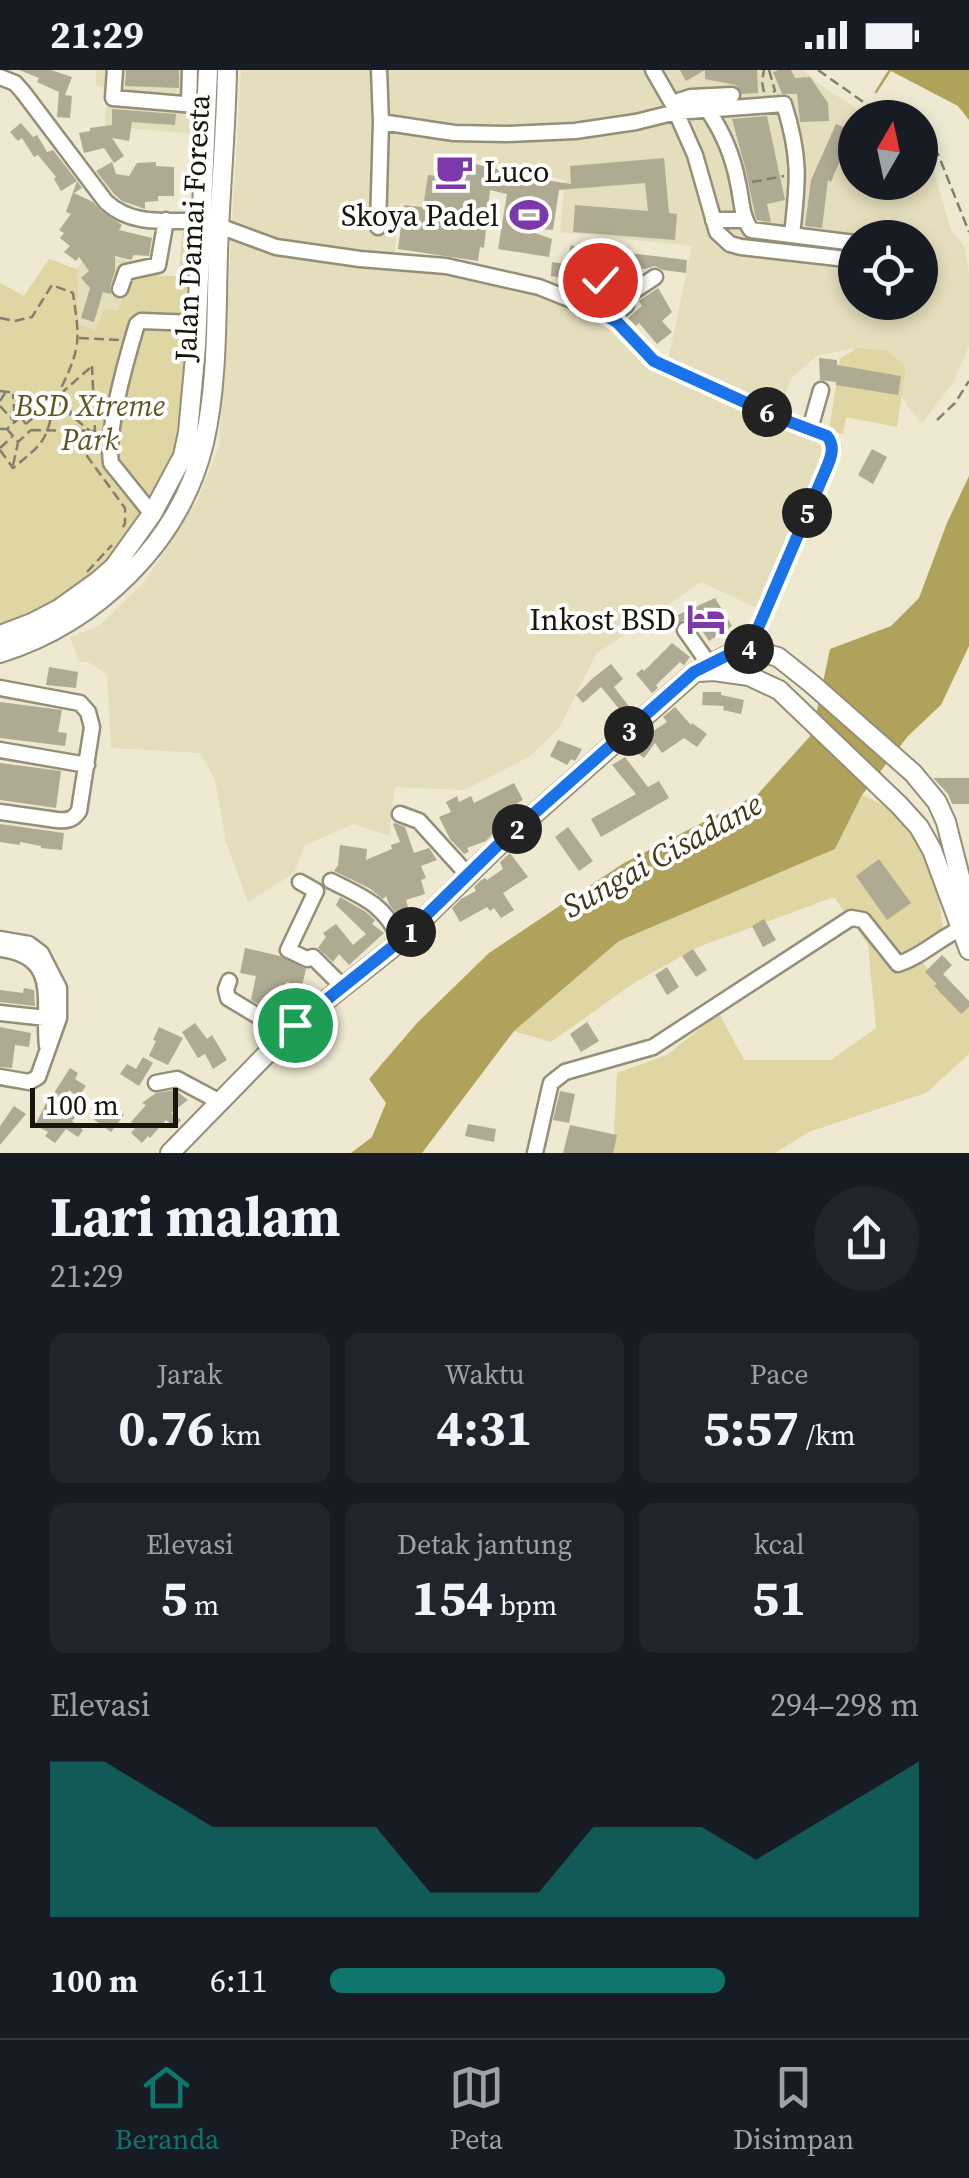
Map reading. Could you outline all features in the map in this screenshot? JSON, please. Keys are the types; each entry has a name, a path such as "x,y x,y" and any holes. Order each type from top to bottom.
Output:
{"main road":[{"name":"Jalan Damai Foresta","path":"0,636 59,608 98,581 127,551 178,468 205,347 197,323 210,223 198,105 212,71"},
{"name":"Jalan Damai Foresta","path":"0,653 35,640 112,592 154,547 197,466 207,426 205,347 212,71"},
{"path":"170,1153 286,1033 401,940 468,875 705,669 734,652 749,649 778,657 913,773 937,802 946,822 969,950"},
{"path":"705,669 767,682 803,712 919,828 966,921"}],"street":[{"path":"115,70 114,98 198,105"},
{"path":"378,227 379,70"},
{"path":"653,70 674,108 701,174 717,232 730,244 838,258"},
{"path":"0,78 14,83 23,92 115,210 135,219 210,223 276,248 446,266 515,280 568,297 612,318 654,361 827,436 833,450 749,649"},
{"path":"380,122 454,133 575,131 636,122 691,97 732,95"},
{"path":"674,108 784,104 795,138 799,173 792,235"},
{"path":"707,109 720,128 738,184 744,220 751,230 838,242"},
{"path":"120,288 126,272 158,264 166,220"},
{"path":"714,220 744,220"},
{"path":"568,297 577,272 600,280 591,307"},
{"path":"612,318 626,305 628,294 655,277"},
{"path":"152,514 114,470 109,453 132,340 141,321 197,323"},
{"path":"810,429 821,390"},
{"path":"685,630 705,669"},
{"path":"0,688 73,701 84,706 92,726 79,811 71,819 0,812"},
{"path":"0,750 88,765"},
{"path":"400,814 419,821 468,875"},
{"path":"331,881 376,905 392,922 401,940"},
{"path":"300,882 316,891 288,950 307,959 313,957 342,986"},
{"path":"535,1153 548,1090 557,1077 653,1047 851,918 863,920 898,964 919,955 966,921"},
{"path":"0,939 41,953 60,988 60,1018 40,1073 34,1081 0,1077"},
{"path":"0,949 20,947"},
{"path":"20,947 44,985 47,1046"},
{"path":"229,981 228,998 286,1033"},
{"path":"0,1013 46,1018"},
{"path":"156,1083 177,1079 220,1102"}],"path":[{"path":"768,70 775,91"},
{"path":"764,93 762,82 768,70"},
{"path":"818,70 860,100"},
{"path":"938,154 969,232"},
{"path":"738,184 799,173"},
{"path":"0,318 15,322 32,317 52,285 73,294 79,338 75,359 62,386 72,416"},
{"path":"79,338 132,340"},
{"path":"13,468 18,442 32,430 96,431 92,366 25,422"},
{"path":"937,420 955,403 969,380"},
{"path":"15,422 0,403 3,392 54,398 90,431"},
{"path":"12,393 15,422"},
{"path":"25,422 36,396"},
{"path":"13,468 42,444 49,430 54,398"},
{"path":"0,429 7,429 20,418 32,430"},
{"path":"7,429 18,442"},
{"path":"78,582 120,538 125,523 124,508 84,452 90,431"},
{"path":"13,436 0,449 13,468"}],"shaded area":[{"path":"96,70 196,70 195,134 105,126 107,88 96,85"},
{"path":"241,70 803,70 843,100 838,100 838,200 938,200 938,186 951,230 964,246 969,273 969,346 953,383 922,423 901,396 906,367 887,350 857,348 816,356 791,379 774,423 820,440 826,452 761,610 701,582 596,654 559,728 529,757 464,790 395,787 389,836 354,824 305,845 294,873 248,902 226,842 215,779 200,753 111,748 107,674 88,662 79,662 70,637 99,626 145,581 197,501 219,447","holes":["462,156 565,180 560,232 692,246 668,361 652,353 603,301 549,281 459,261 394,256 400,203 453,209"]},
{"path":"92,246 106,255 136,263 139,275 130,279 118,312 96,330 79,326 77,303 77,269"}],"green space":[{"name":"BSD Xtreme Park","path":"183,225 197,228 193,339 184,423 172,465 137,524 83,589 55,607 0,628 0,283 24,296 49,259 77,269 79,325 96,330 104,309 118,311 130,279 139,275 179,276"},
{"path":"857,348 887,350 906,367 897,427 846,417 843,434 829,431 840,359"},
{"path":"862,795 903,814 935,867 943,929 914,954 961,1003 969,1006 969,1054 926,1093 809,1132 775,1153 613,1153 617,1073 667,1055 719,1013 744,1060 831,1060 876,1028 868,945 834,897 698,947 634,983 551,1042 514,1031 619,941 835,849"}],"water":[{"path":"889,70 969,70 969,120 958,106"},
{"name":"Sungai Cisadane","path":"969,476 969,646 941,705 908,736 862,795 835,849 619,941 514,1031 422,1153 351,1153 372,1137 386,1103 369,1079 417,1023 489,953 624,863 758,794 812,734 830,649 891,626 919,598"}],"building":[{"path":"19,70 51,70 72,77 65,95 72,96 70,118 57,117 59,92"},
{"path":"126,70 179,70 179,88 125,86"},
{"path":"680,70 705,70 686,81"},
{"path":"705,70 757,70 758,93 742,94 736,85 705,79"},
{"path":"791,70 795,78 810,77 828,103 829,121 800,122 797,94 782,94 773,72"},
{"path":"112,109 176,114 175,125 132,122 129,141 112,138 124,156 114,163 104,148 84,153 79,133 112,125"},
{"path":"767,116 785,200 767,204 771,222 757,220 755,215 732,119"},
{"path":"21,123 33,137 37,135 47,152 53,150 77,181 61,191 56,177 38,155 34,157 22,138 18,141 10,132"},
{"path":"838,125 838,165 831,182 828,180 822,228 805,226 811,180"},
{"path":"664,158 669,213 677,214 675,240 573,232 575,205 648,211 645,183 559,190 553,230 529,231 552,239 549,257 498,249 507,194 490,190 484,248 480,247 478,261 398,249 404,205 423,207 428,175 437,176 439,162 461,165 461,161 506,174 571,184 570,166"},
{"path":"112,162 116,174 129,176 137,163 156,162 156,166 174,167 174,196 158,196 158,201 145,202 145,209 122,201 96,171"},
{"path":"77,181 82,188 74,193 93,202 122,225 119,230 152,238 149,256 134,255 131,260 115,256 111,294 103,292 94,322 81,318 90,288 81,278 89,271 79,257 76,261 64,252 70,246 60,238 64,233 59,230 71,214 66,212"},
{"path":"571,245 628,262 629,253 687,260 686,273 655,266 645,269 607,264 634,278 621,287 616,299 608,291 609,271 576,261 563,278 551,276 552,262 565,264"},
{"path":"658,288 672,312 662,321 672,332 657,344 639,323 636,326 628,318 642,306 639,301"},
{"path":"819,358 901,376 898,395 820,380"},
{"path":"872,449 887,457 873,484 858,475"},
{"name":"Inkost BSD","path":"715,598 732,626 709,641 697,623 683,620 669,631 664,625 671,618"},
{"path":"672,643 690,657 684,665 680,662 652,693 636,674"},
{"path":"611,664 623,679 614,687 631,709 624,715 601,687 583,703 576,695"},
{"path":"49,667 78,672 76,688 46,685"},
{"path":"703,692 721,692 744,700 741,714 723,710 724,706 702,705"},
{"path":"0,702 62,710 58,732 67,733 65,746 0,738"},
{"path":"675,707 691,725 707,734 697,747 684,738 662,753 655,743 644,758 629,747 667,722 663,717"},
{"path":"558,740 582,749 575,761 571,759 567,765 550,756"},
{"path":"625,757 648,787 659,781 669,798 601,837 591,819 636,794 612,765"},
{"path":"0,763 61,771 56,808 0,800"},
{"path":"933,778 969,778 969,804 952,804"},
{"path":"514,783 523,800 502,812 507,818 486,841 467,848 469,852 464,854 450,839 439,817 451,812 446,802 457,796 459,802 471,796 474,803"},
{"path":"395,823 405,827 414,853 429,848 437,860 421,866 426,878 421,880 425,894 406,900 410,914 402,921 386,896 383,899 334,871 340,845 367,849 366,860 392,849 391,845 400,842"},
{"path":"0,824 64,833 62,850 0,842"},
{"path":"568,827 593,861 579,871 555,837"},
{"path":"510,853 528,877 503,893 514,910 501,918 494,908 490,911 487,907 460,922 452,908 476,891 474,887 480,881 503,869 500,862"},
{"path":"879,859 911,903 887,920 856,876"},
{"path":"340,897 366,912 375,920 372,924 384,933 349,965 339,954 333,962 318,948 326,937 323,933 336,924 353,945 366,934 336,905"},
{"path":"764,919 776,940 763,947 752,926"},
{"path":"245,948 280,956 306,969 302,986 286,982 282,1002 273,1000 270,1011 251,1000 256,976 240,973"},
{"path":"693,949 707,970 696,977 682,956"},
{"path":"942,955 952,965 943,974 969,1001 969,1007 961,1014 925,972"},
{"path":"667,967 679,987 667,995 655,975"},
{"path":"24,988 34,990 35,1006 0,1002 0,990 23,993"},
{"path":"587,1022 599,1041 581,1052 570,1034"},
{"path":"195,1023 207,1039 212,1035 227,1060 213,1069 205,1054 198,1058 182,1032"},
{"path":"0,1027 31,1033 29,1047 15,1045 12,1068 0,1067"},
{"path":"159,1027 183,1038 168,1065 149,1056"},
{"path":"143,1057 153,1063 139,1086 120,1074 127,1064 136,1069"},
{"path":"70,1068 78,1073 75,1079 86,1086 78,1097 69,1090 62,1104 77,1115 72,1121 83,1130 78,1137 66,1129 55,1143 45,1136 48,1132 35,1125"},
{"path":"175,1090 188,1100 171,1113 181,1120 175,1128 166,1120 142,1143 131,1133 137,1126 131,1122 146,1105 142,1103 156,1093"},
{"path":"560,1091 575,1094 569,1123 553,1120"},
{"path":"106,1101 124,1115 111,1132 93,1119"},
{"path":"14,1106 26,1114 0,1145 0,1126"},
{"path":"468,1124 496,1129 494,1142 465,1136"},
{"path":"570,1125 617,1135 613,1153 563,1153"}],"waterway":[{"path":"876,92 890,70"}],"place":[{"name":"Luco","path":"454,171"},
{"name":"Skoya Padel","path":"529,215"},
{"name":"Inkost BSD","path":"706,619"}],"route":[{"path":"295,1025 442,904 496,847 694,672 734,652 749,649 824,474 833,450 827,436 654,361 617,322 591,307 600,280"}]}
